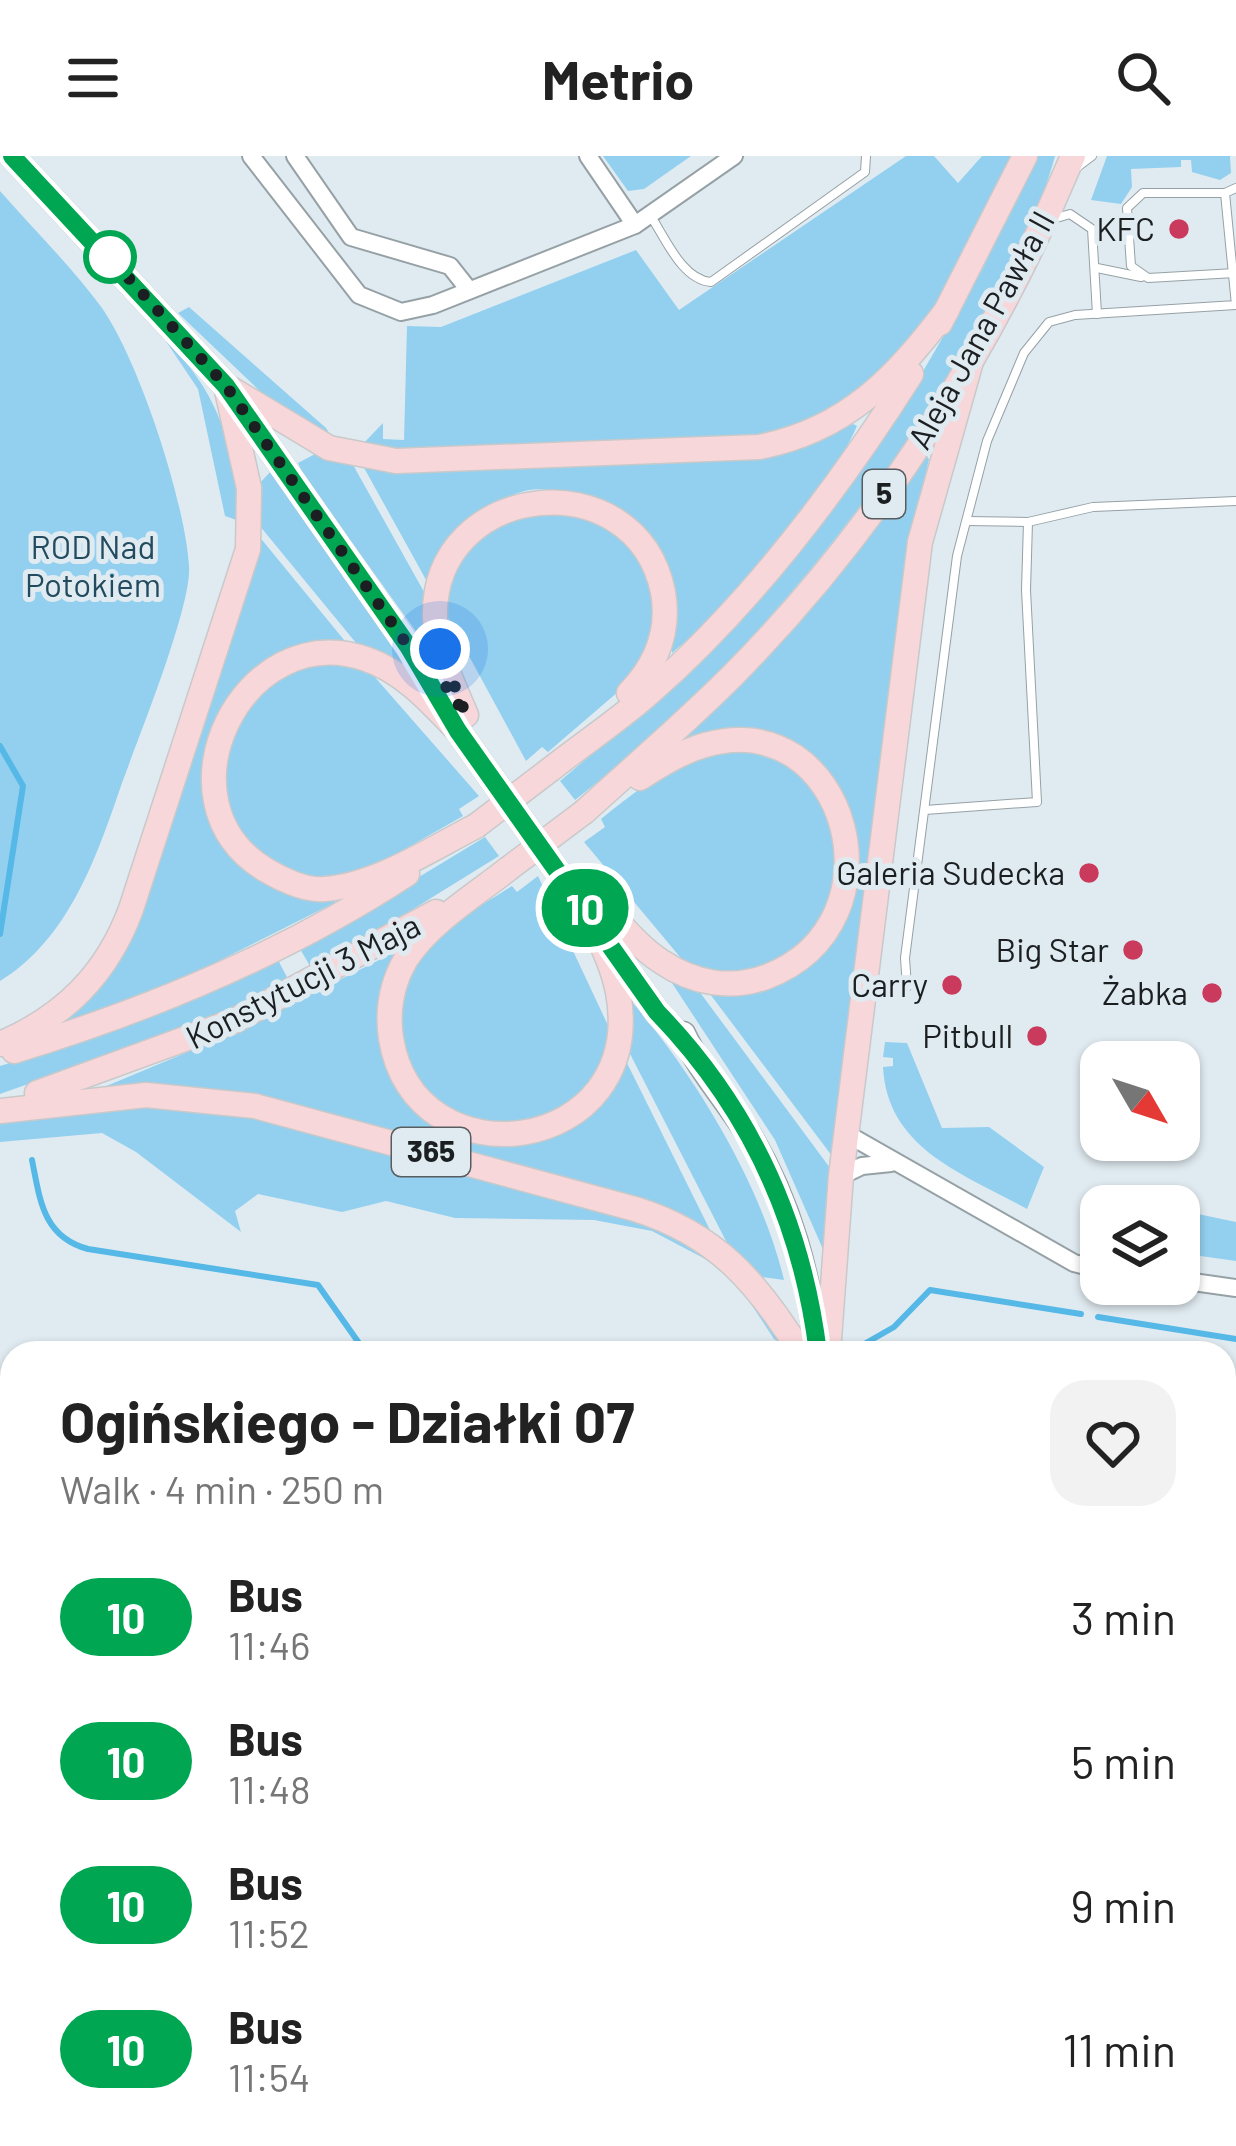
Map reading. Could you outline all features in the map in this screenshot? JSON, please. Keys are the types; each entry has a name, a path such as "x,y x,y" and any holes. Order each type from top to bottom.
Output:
{"main road":[{"path":"12,156 226,386 408,646 431,665 462,723 591,903 669,1004 688,1045 747,1131 785,1205 805,1266 816,1341"},
{"name":"Aleja Jana Pawła II","path":"551,769 647,695 767,568 892,404 947,310 1024,156"},
{"name":"Aleja Jana Pawła II","path":"584,812 707,701 803,599 904,466 970,365 1069,166"},
{"path":"226,386 329,448 396,461 760,447 812,434 863,404 898,374 947,310"},
{"path":"829,1341 841,1176 920,542 970,365"},
{"path":"0,1044 40,1024 83,991 110,956 131,909 248,549 249,488 226,386"},
{"path":"462,723 435,620 443,573 456,548 484,520 529,501 559,499 605,513 636,537 654,566 664,627 656,658 638,684 551,769"},
{"path":"462,723 384,667 344,654 313,655 268,671 240,699 213,752 214,791 221,818 244,854 280,878 319,889 388,870 476,826"},
{"path":"584,812 700,746 742,742 781,752 812,772 836,805 848,843 843,898 830,926 790,965 757,980 715,983 676,970 591,903"},
{"name":"Konstytucji 3 Maja","path":"0,1055 116,1018 252,961 388,886 551,769"},
{"name":"Konstytucji 3 Maja","path":"0,1107 126,1065 234,1021 386,942 508,868 584,812"},
{"path":"508,868 419,942 399,973 391,999 390,1033 404,1076 420,1098 449,1120 494,1135 523,1136 571,1117 599,1091 617,1052 621,1017 591,903"},
{"name":"365","path":"0,1107 146,1095 255,1106 635,1209 688,1229 736,1262 792,1341"}],"street":[{"path":"251,156 346,280 373,304 417,310 642,220 734,156"},
{"path":"295,156 351,237 450,266 469,290"},
{"path":"588,156 642,220"},
{"path":"847,1134 1080,1265"},
{"path":"841,1176 862,1166 892,1163"},
{"path":"1200,1283 1236,1288"}],"lane":[{"path":"642,220 698,281 711,282 865,172 866,156"},
{"path":"1069,166 1092,156"},
{"path":"1148,278 1131,266 1127,208 1143,193 1225,193 1236,188"},
{"path":"908,987 904,958 950,596 991,429 1024,353 1049,322 1097,314 1236,305 1225,193"},
{"path":"1043,223 1070,214 1085,221 1096,240 1097,314"},
{"path":"1096,268 1148,278 1235,273"},
{"path":"967,521 1028,522 1093,508 1236,501"},
{"path":"925,810 1037,802 1026,590 1028,522"}],"green space":[{"path":"603,156 691,156 644,189 628,191"},
{"path":"906,156 934,156 958,183 982,156 1014,156 937,304 874,388 782,434 427,454 359,448 383,423 383,439 404,440 407,326 441,327 636,250 679,310"},
{"path":"1036,156 1055,156 1012,266 953,369 872,490 735,655 575,800 560,781 654,702 901,409 982,270"},
{"path":"1107,156 1230,156 1231,173 1220,180 1192,172 1191,160 1181,160 1181,167 1131,169 1132,187 1121,204 1091,200"},
{"name":"ROD Nad Potokiem","path":"0,191 78,278 116,332 145,396 169,470 189,566 173,641 91,867 45,943 0,981"},
{"path":"189,307 333,439 284,414 178,313"},
{"path":"161,334 197,378 220,420 242,522 225,516 198,389"},
{"path":"857,426 843,453 801,515 721,607 672,653 669,580 616,528 574,498 551,490 528,490 504,500 474,529 430,587 363,466 815,441"},
{"path":"315,454 352,463 428,599 430,651 304,476 298,463"},
{"path":"926,456 832,1156 707,990 744,990 851,901 857,870 854,829 808,758 683,740 888,509"},
{"path":"271,471 405,665 361,649 259,525 259,484"},
{"path":"530,511 580,511 630,543 656,598 654,640 633,679 548,752 542,747 526,761 444,610 447,595 470,549 494,525"},
{"path":"258,535 349,646 310,648 211,735 204,782 221,836 336,902 165,988 64,1023 89,997"},
{"path":"315,662 366,667 479,796 459,809 463,816 351,880 297,876 250,847 229,813 222,754 263,685"},
{"path":"743,750 789,765 823,798 840,867 823,922 785,959 742,974 690,969 584,842 605,827 601,819 667,772 702,757"},
{"path":"485,837 499,856 313,971 300,949"},
{"path":"538,876 612,1034 609,1045 593,1075 567,1104 534,1119 499,1122 464,1114 434,1097 411,1071 400,1038 410,972 426,946 449,926 512,886 517,892"},
{"path":"397,951 391,968 405,1094 525,1143 565,1130 624,1057 712,1234 338,1117 104,1087 238,1031"},
{"path":"278,960 290,983 231,1012 0,1094 0,1066 75,1043"},
{"path":"670,980 696,987 833,1172 826,1256 775,1140"},
{"path":"632,1002 679,1063 723,1133 760,1207 784,1280 762,1277 728,1245 627,1048"},
{"path":"885,1042 907,1043 942,1128 989,1127 1044,1167 1027,1209 955,1170 914,1139 898,1119 888,1095 883,1067 893,1066 893,1058 883,1057"},
{"path":"179,1105 291,1121 672,1231 731,1269 761,1304 782,1341 774,1339 730,1272 652,1231 594,1220 455,1218 386,1201 342,1212 258,1194 235,1211 241,1232 136,1152 102,1133 0,1142 0,1119 83,1106"},
{"path":"1200,1214 1236,1222 1236,1261 1200,1256"}],"waterway":[{"path":"0,746 23,786 0,934"},
{"path":"32,1160 46,1215 61,1236 73,1243 318,1285 358,1341"},
{"path":"870,1341 894,1327 930,1290 1081,1314"},
{"path":"1098,1317 1236,1339"}],"bus line":[{"name":"10","path":"12,156 226,386 408,646 419,673 458,731 747,1131 797,1238 816,1341"}],"place":[{"name":"KFC","path":"1179,229"},
{"name":"Galeria Sudecka","path":"1089,873"},
{"name":"Big Star","path":"1133,950"},
{"name":"Carry","path":"952,985"},
{"name":"Żabka","path":"1212,993"},
{"name":"Pitbull","path":"1037,1036"}],"route":[{"path":"110,257 105,252 226,386 408,646 431,665 466,715 440,649"}]}
